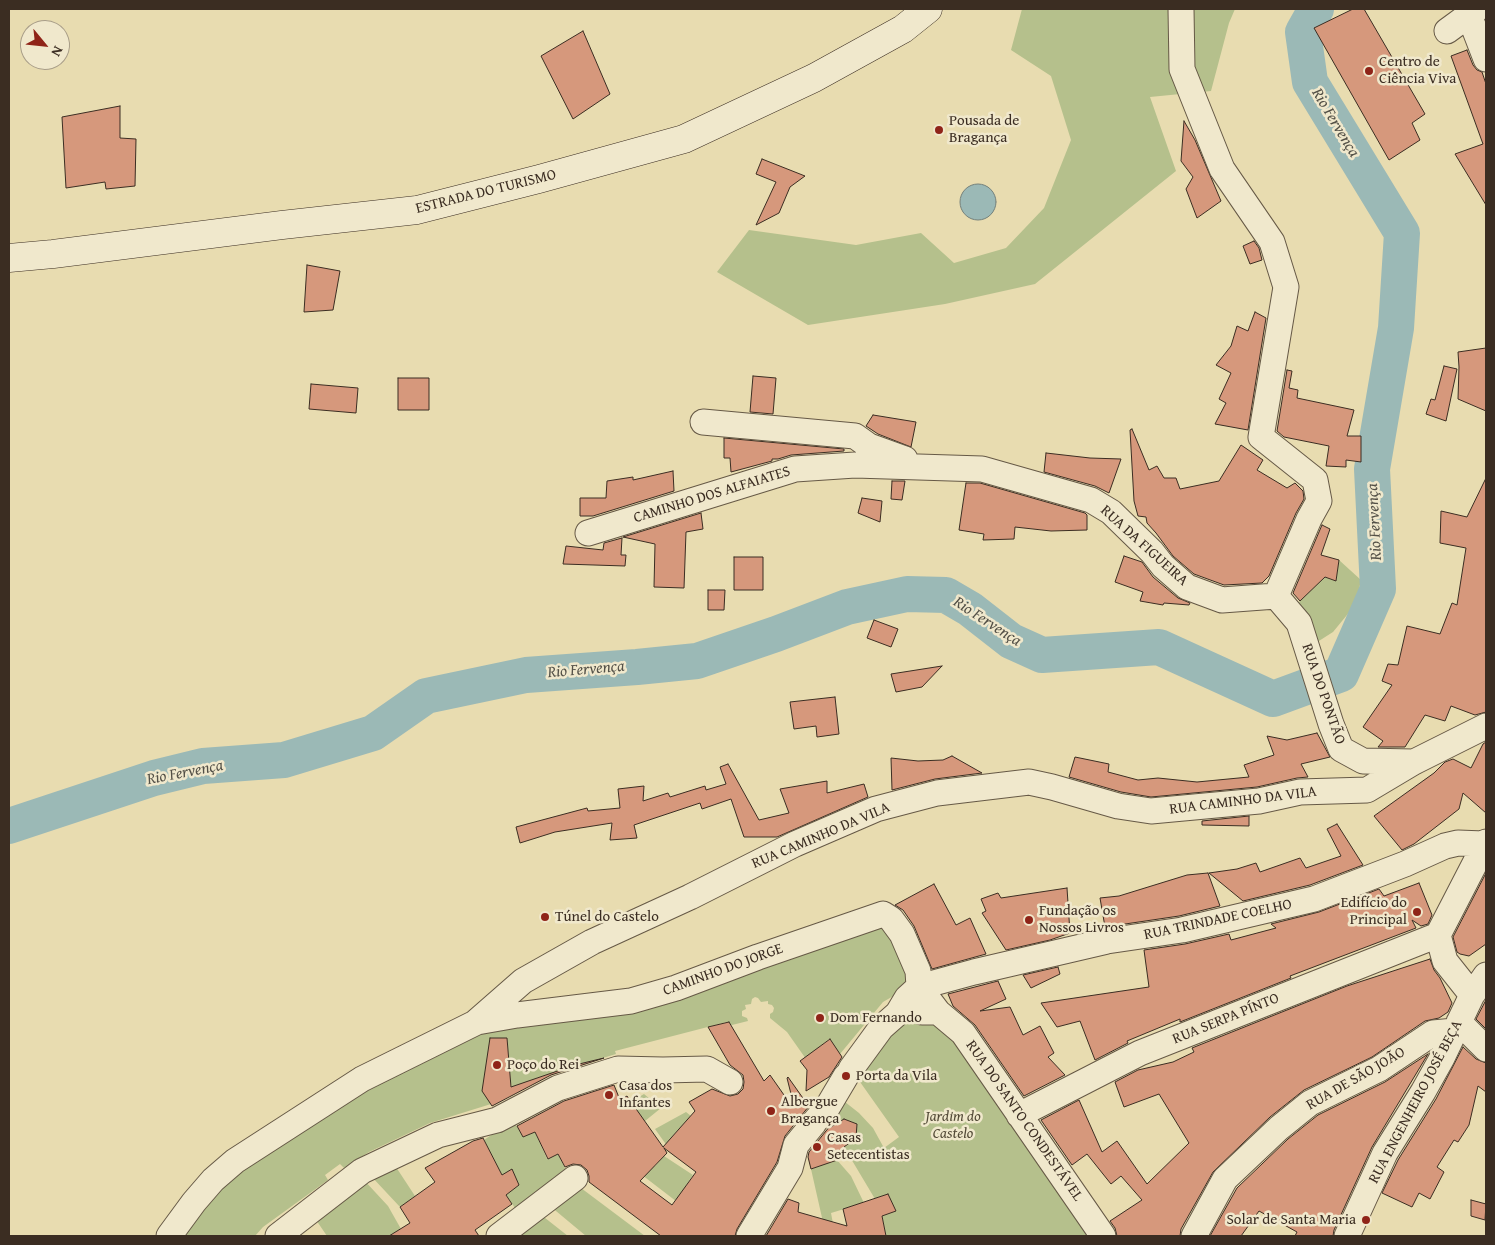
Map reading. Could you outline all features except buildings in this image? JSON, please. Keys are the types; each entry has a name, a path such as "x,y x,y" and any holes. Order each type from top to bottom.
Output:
{"street":[{"name":"ESTRADA DO TURISMO","path":"9,258 417,210 540,179 684,139 814,78 903,29 928,9"},
{"path":"1181,9 1182,69 1222,169 1272,242 1286,287 1261,437 1315,480 1319,501 1309,519 1276,596"},
{"path":"1447,31 1473,12 1486,59"},
{"path":"703,422 855,436 869,446 926,466"},
{"name":"CAMINHO DOS ALFAIATES","path":"588,533 795,469 855,465 926,466"},
{"name":"RUA DA FIGUEIRA","path":"926,466 982,468 1091,500 1111,512 1152,552 1162,566 1186,587 1222,600 1276,596"},
{"name":"RUA DO PONTÃO","path":"1276,596 1299,624 1330,722 1341,749 1363,761 1414,762"},
{"name":"RUA CAMINHO DA VILA","path":"475,1023 524,981 592,942 690,897 795,844 876,809 937,793 1029,782 1118,806 1151,811 1259,801 1300,792 1367,790 1414,762 1486,726"},
{"name":"RUA TRINDADE COELHO","path":"919,987 1107,941 1182,930 1314,899 1405,864 1445,846 1458,843 1485,843"},
{"path":"1479,985 1445,962 1438,935 1485,843"},
{"name":"CAMINHO DO JORGE","path":"475,1023 516,1015 631,1001 676,988 758,957 883,914 891,919 902,934 918,971 919,987"},
{"name":"RUA SERPA PÍNTO","path":"1019,1115 1140,1053 1438,935"},
{"name":"RUA ENGENHEIRO JOSÉ BEÇA","path":"1347,1236 1385,1153 1428,1084 1479,985"},
{"path":"749,1236 790,1168 796,1145 827,1108 849,1072 881,1028 898,1013 906,998 919,987"},
{"name":"RUA DO SANTO CONDESTÁVEL","path":"919,987 938,1012 963,1033 1103,1236"},
{"path":"898,1013 938,1012"},
{"path":"170,1236 194,1202 213,1180 235,1161 362,1079 475,1023"},
{"path":"1457,1026 1486,1049"},
{"name":"RUA DE SÃO JOÃO","path":"1194,1236 1225,1179 1279,1128 1310,1103 1379,1069 1433,1032 1457,1026"},
{"path":"278,1236 362,1171 438,1135 497,1120 558,1088 618,1069 707,1069 730,1082"},
{"path":"499,1236 575,1178"}],"green space":[{"path":"1022,9 1235,9 1229,23 1211,91 1150,97 1176,171 1035,284 945,304 808,325 717,272 749,230 856,245 921,233 954,263 1006,248 1044,208 1071,140 1051,76 1011,50"},
{"path":"1339,560 1361,580 1356,604 1333,632 1311,646 1299,602 1323,576 1336,581"},
{"path":"879,921 912,973 907,988 883,1002 840,1054 829,1039 819,1047 818,1055 806,1059 787,1032 770,1018 774,1008 772,1005 768,1004 768,1001 761,1002 755,997 752,999 751,1004 745,1005 746,1009 742,1011 742,1016 747,1018 748,1021 728,1026 727,1022 615,1051 616,1054 537,1078 512,1094 507,1038 491,1104 430,1123 369,1152 344,1168 340,1164 325,1175 328,1180 263,1227 255,1236 176,1236 213,1188 365,1085 467,1035"},
{"name":"Jardim do Castelo","path":"914,1022 931,1024 945,1031 956,1041 1090,1236 886,1236 882,1216 896,1211 888,1195 875,1199 844,1147 857,1124 844,1119 831,1127 826,1120 840,1098 859,1113 873,1128 884,1148 899,1137 853,1072 898,1026"},
{"path":"644,1094 661,1108 634,1130 624,1106"},
{"path":"686,1112 691,1116 669,1140 680,1149 675,1157 655,1129"},
{"path":"513,1120 523,1137 535,1132 547,1159 558,1154 568,1174 515,1208 506,1195 519,1185 502,1175 484,1140"},
{"path":"664,1156 693,1175 685,1187 708,1205 698,1218 629,1165 655,1166"},
{"path":"837,1160 851,1176 864,1203 831,1213 834,1229 825,1231 811,1169"},
{"path":"394,1164 415,1196 400,1207 371,1176"},
{"path":"363,1179 388,1206 401,1229 389,1236 327,1236 312,1214"},
{"path":"577,1185 645,1236 586,1236 550,1206"},
{"path":"540,1214 568,1236 511,1236"}],"water":[{"path":"978,184 991,189 996,202 991,215 978,220 965,215 960,202 965,189"}],"waterway":[{"name":"Rio Fervença","path":"9,826 154,778 203,766 284,760 373,733 426,696 526,675 697,661 847,607 907,594 946,595 970,609 1011,641 1042,655 1159,647 1273,699 1341,674 1378,589 1372,469 1396,328 1402,233 1310,82 1303,32 1316,9"}],"place":[{"name":"Centro de Ciência Viva","path":"1369,71"},
{"name":"Pousada de Bragança","path":"939,130"},
{"name":"Edifício do Principal","path":"1417,912"},
{"name":"Túnel do Castelo","path":"545,917"},
{"name":"Fundação os Nossos Livros","path":"1029,920"},
{"name":"Dom Fernando","path":"820,1018"},
{"name":"Poço do Rei","path":"497,1065"},
{"name":"Porta da Vila","path":"846,1076"},
{"name":"Casa dos Infantes","path":"609,1095"},
{"name":"Albergue Bragança","path":"771,1111"},
{"name":"Casas Setecentistas","path":"817,1147"},
{"name":"Solar de Santa Maria","path":"1366,1220"}]}
